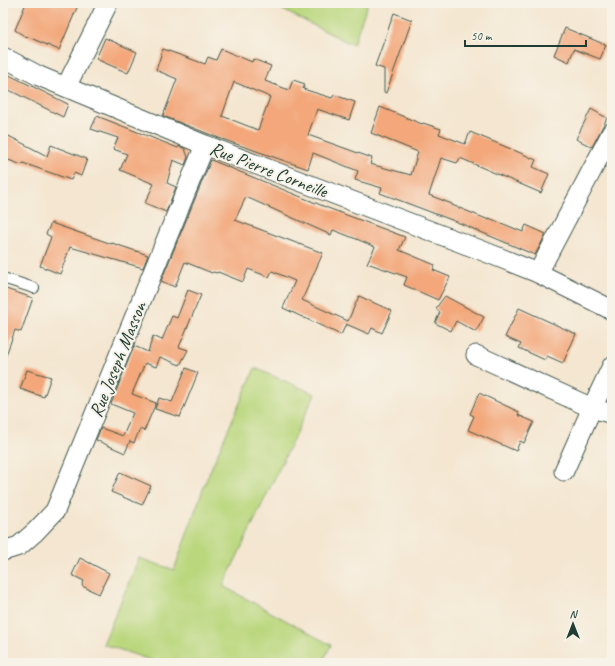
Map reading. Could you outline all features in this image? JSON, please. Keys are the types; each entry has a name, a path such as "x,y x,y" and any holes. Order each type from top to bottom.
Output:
{"street":[{"path":"66,87 108,3"},
{"name":"Rue Pierre Corneille","path":"3,57 39,76 205,145 538,273 612,310"},
{"path":"538,273 612,132"},
{"name":"Rue Joseph Masson","path":"3,551 18,546 35,532 55,510 205,145"},
{"path":"476,355 592,408 612,414"},
{"path":"564,471 612,366"}],"lane":[{"path":"3,278 34,288"}],"green space":[{"path":"269,3 368,3 353,45"},
{"path":"255,368 315,394 223,586 331,645 322,663 159,663 103,644 139,558 174,570 207,478"}],"building":[{"path":"26,3 79,3 59,50 26,37 15,30"},
{"path":"394,13 412,20 386,93 384,92 384,69 375,66"},
{"path":"565,28 606,45 600,59 574,49 569,62 554,55"},
{"path":"105,38 137,52 128,73 96,59"},
{"path":"163,49 205,64 208,57 216,60 221,49 252,62 253,59 271,66 265,81 289,90 293,80 305,84 303,89 332,98 334,95 355,102 349,120 317,109 308,135 372,158 370,164 411,175 418,152 371,133 380,107 422,124 423,123 441,129 439,134 465,144 470,132 523,154 536,160 533,167 549,174 541,193 460,158 457,163 441,158 429,195 489,220 489,218 523,232 526,225 546,234 535,255 457,222 380,193 382,188 355,180 358,171 313,153 308,169 219,138 163,116 177,79 156,70","holes":["234,82 270,97 258,130 222,116"]},
{"path":"3,72 68,104 63,117 3,87"},
{"path":"591,109 607,118 592,147 576,139"},
{"path":"97,116 178,148 179,146 185,149 188,157 185,165 173,160 167,183 176,187 166,212 145,203 154,184 120,170 127,154 113,149 118,138 91,129"},
{"path":"3,133 47,156 51,145 87,159 81,176 74,173 71,180 23,163 22,165 3,158"},
{"path":"211,160 328,208 405,237 399,250 435,265 433,270 450,277 438,300 404,285 407,277 367,263 375,247 333,230 331,235 246,197 235,220 323,253 302,300 348,321 359,296 392,311 382,333 372,328 369,334 346,324 341,335 283,308 295,281 272,271 269,277 248,269 243,282 218,272 212,273 185,262 175,287 161,281"},
{"path":"51,223 148,255 143,268 70,247 60,274 40,266 51,237 46,234"},
{"path":"3,288 33,298 21,332 15,330 5,358 3,357"},
{"path":"188,290 201,295 179,347 188,350 180,365 160,357 156,367 145,363 132,394 156,403 144,431 140,429 134,443 130,441 125,453 96,440 101,428 123,436 133,413 111,404 134,346 148,352 153,336 162,340 172,316 177,318"},
{"path":"445,296 484,317 476,332 456,321 451,331 435,323 440,312 436,308"},
{"path":"519,308 576,334 563,363 547,356 545,360 519,348 521,344 505,337"},
{"path":"186,368 198,373 180,417 155,409 159,398 172,402"},
{"path":"27,370 51,377 44,397 20,389"},
{"path":"479,393 519,412 518,415 534,422 524,443 520,441 516,451 468,430 474,416 470,414"},
{"path":"120,472 151,486 142,505 111,492"},
{"path":"80,558 109,573 99,594 82,586 84,581 72,575"}]}
